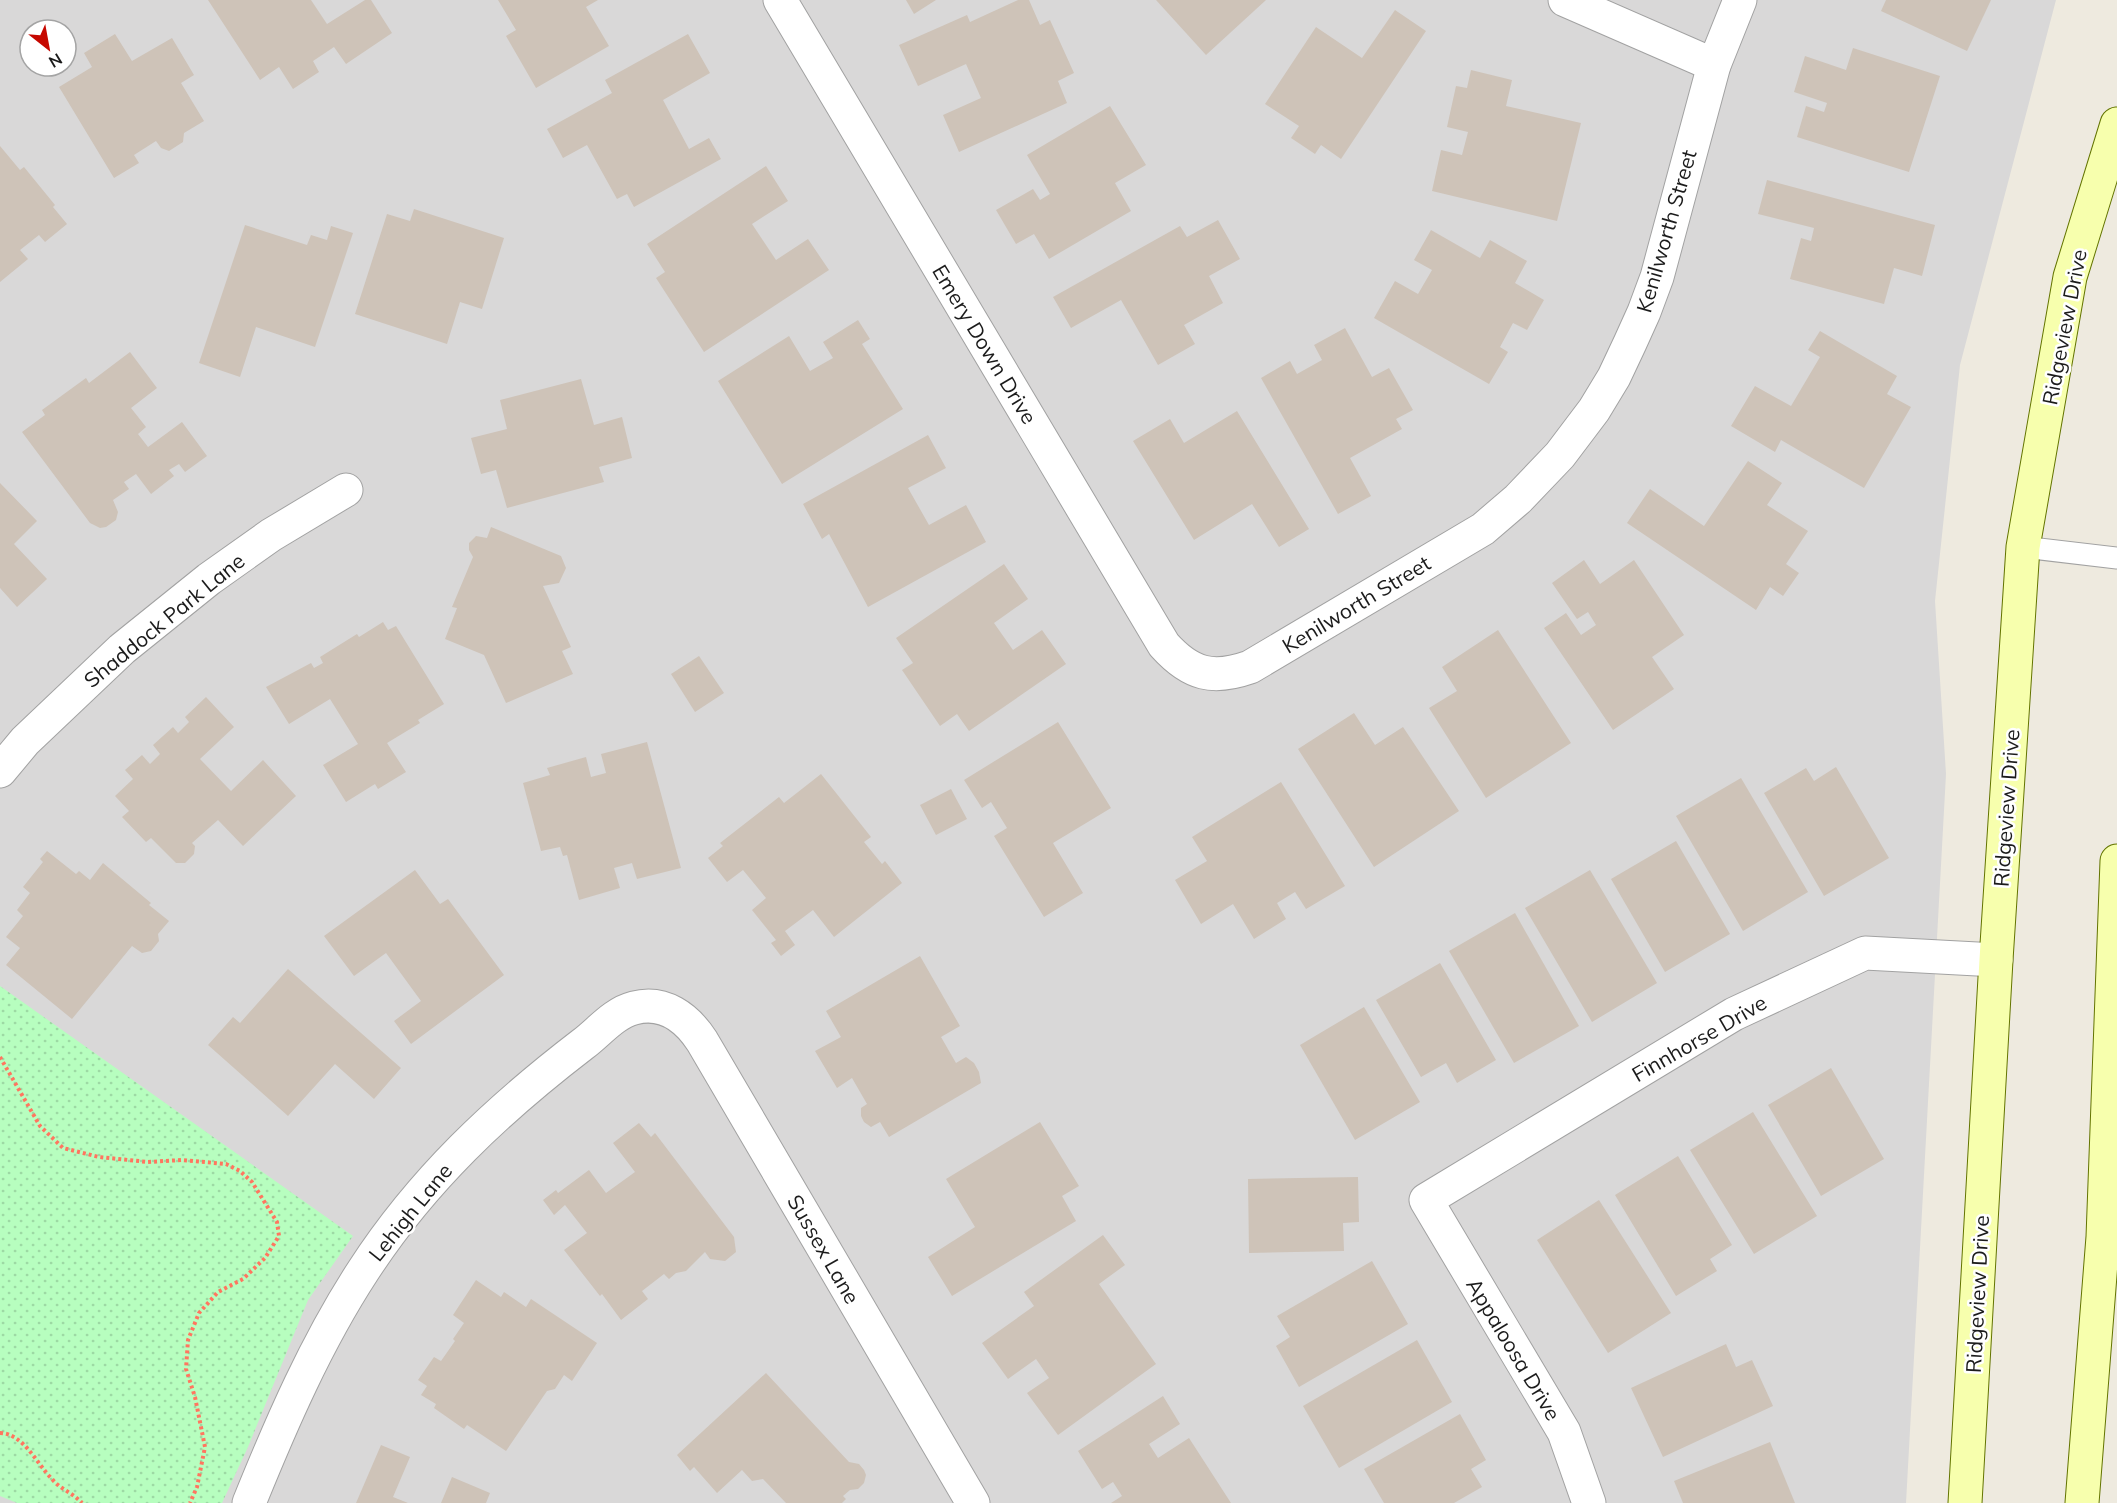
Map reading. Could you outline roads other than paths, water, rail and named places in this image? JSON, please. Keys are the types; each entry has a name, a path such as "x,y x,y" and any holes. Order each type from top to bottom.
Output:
{"main road":[{"name":"Ridgeview Drive","path":"1965,1503 1996,960 2023,547 2070,277 2117,124"},
{"path":"2082,1503 2110,1238 2117,861"}],"street":[{"name":"Emery Down Drive","path":"780,0 1164,645 1178,660 1193,669 1204,672"},
{"path":"1564,0 1714,65"},
{"name":"Kenilworth Street","path":"1204,672 1232,673 1250,667 1483,528 1518,500 1560,455 1594,410 1609,385 1644,312 1657,277 1714,65 1740,0"},
{"name":"Shaddock Park Lane","path":"0,771 25,741 122,649 209,579 271,535 346,490"},
{"name":"Finnhorse Drive","path":"1426,1200 1734,1014 1865,953 1996,960"},
{"name":"Lehigh Lane","path":"249,1503 267,1458 325,1335 363,1270 408,1208 470,1138 536,1080 616,1016 634,1008 663,1009"},
{"name":"Sussex Lane","path":"663,1009 674,1012 691,1024 702,1041 973,1503"},
{"name":"Appaloosa Drive","path":"1426,1200 1564,1432 1589,1503"}],"lane":[{"path":"2023,547 2117,558"}]}
